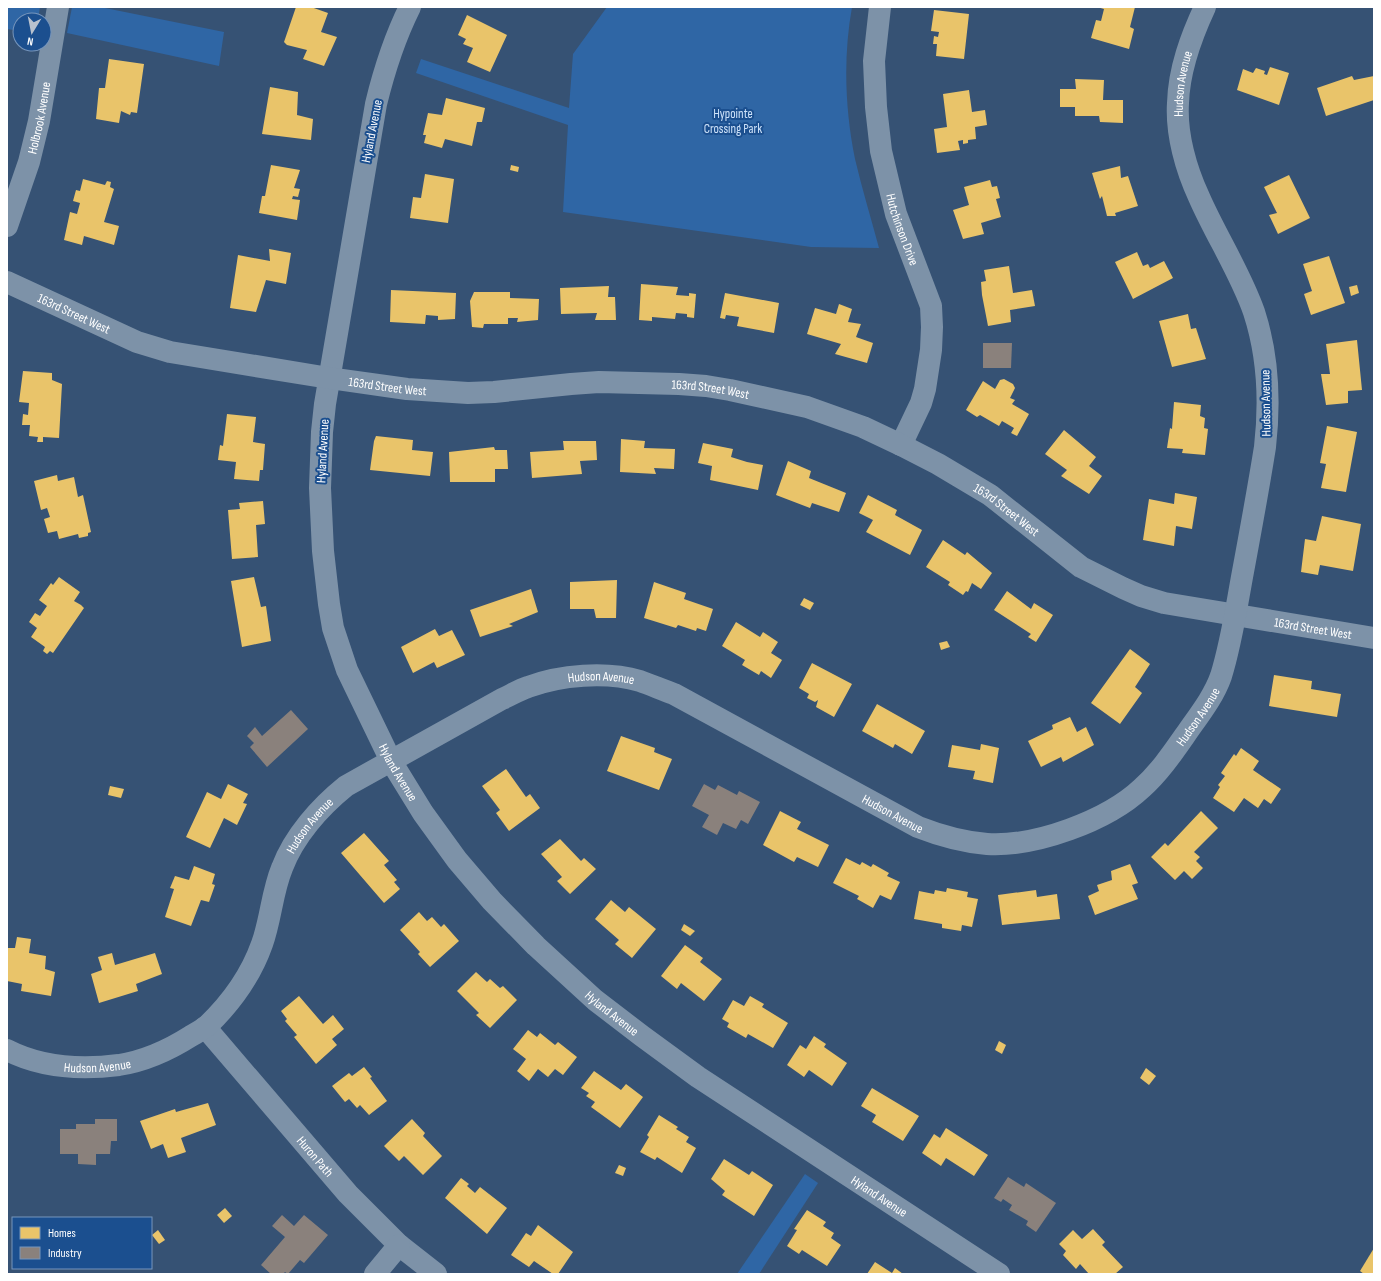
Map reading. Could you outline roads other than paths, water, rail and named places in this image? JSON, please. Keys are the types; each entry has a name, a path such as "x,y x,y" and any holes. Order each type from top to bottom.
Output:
{"street":[{"name":"Holbrook Avenue","path":"7,226 29,162 39,121 58,7"},
{"name":"Hyland Avenue","path":"410,7 402,24 381,82 376,104 329,378 322,432 320,488 323,551 333,628 346,670 391,761 423,814 457,860 497,906 536,946 595,1000 698,1077 999,1274"},
{"name":"Hutchinson Drive","path":"880,7 874,61 876,107 881,151 896,214 931,306 931,350 925,389 919,408 901,445"},
{"name":"Hudson Avenue","path":"7,1050 30,1060 46,1064 71,1068 97,1068 124,1064 143,1059 171,1048 206,1027 228,1003 243,983 253,964 262,944 273,895 282,868 291,850 314,815 346,786 502,699 527,688 546,682 568,677 618,677 639,681 674,694 918,827 941,836 967,842 1006,844 1053,835 1078,827 1129,799 1142,788 1171,756 1213,694 1221,677 1235,615 1265,447 1268,421 1267,386 1262,349 1254,313 1246,293 1198,197 1182,144 1178,103 1180,82 1193,34 1205,7"},
{"name":"163rd Street West","path":"7,282 138,342 170,352 329,378 407,389 468,393 599,382 650,382 706,386 756,395 807,407 863,427 958,475 990,495 1081,567 1102,579 1141,596 1164,602 1235,615 1374,638"},
{"name":"Huron Path","path":"206,1027 348,1194 399,1245 436,1274"},
{"path":"375,1274 399,1245"}],"park label":[{"name":"Hypointe Crossing Park","path":"733,120"}]}
